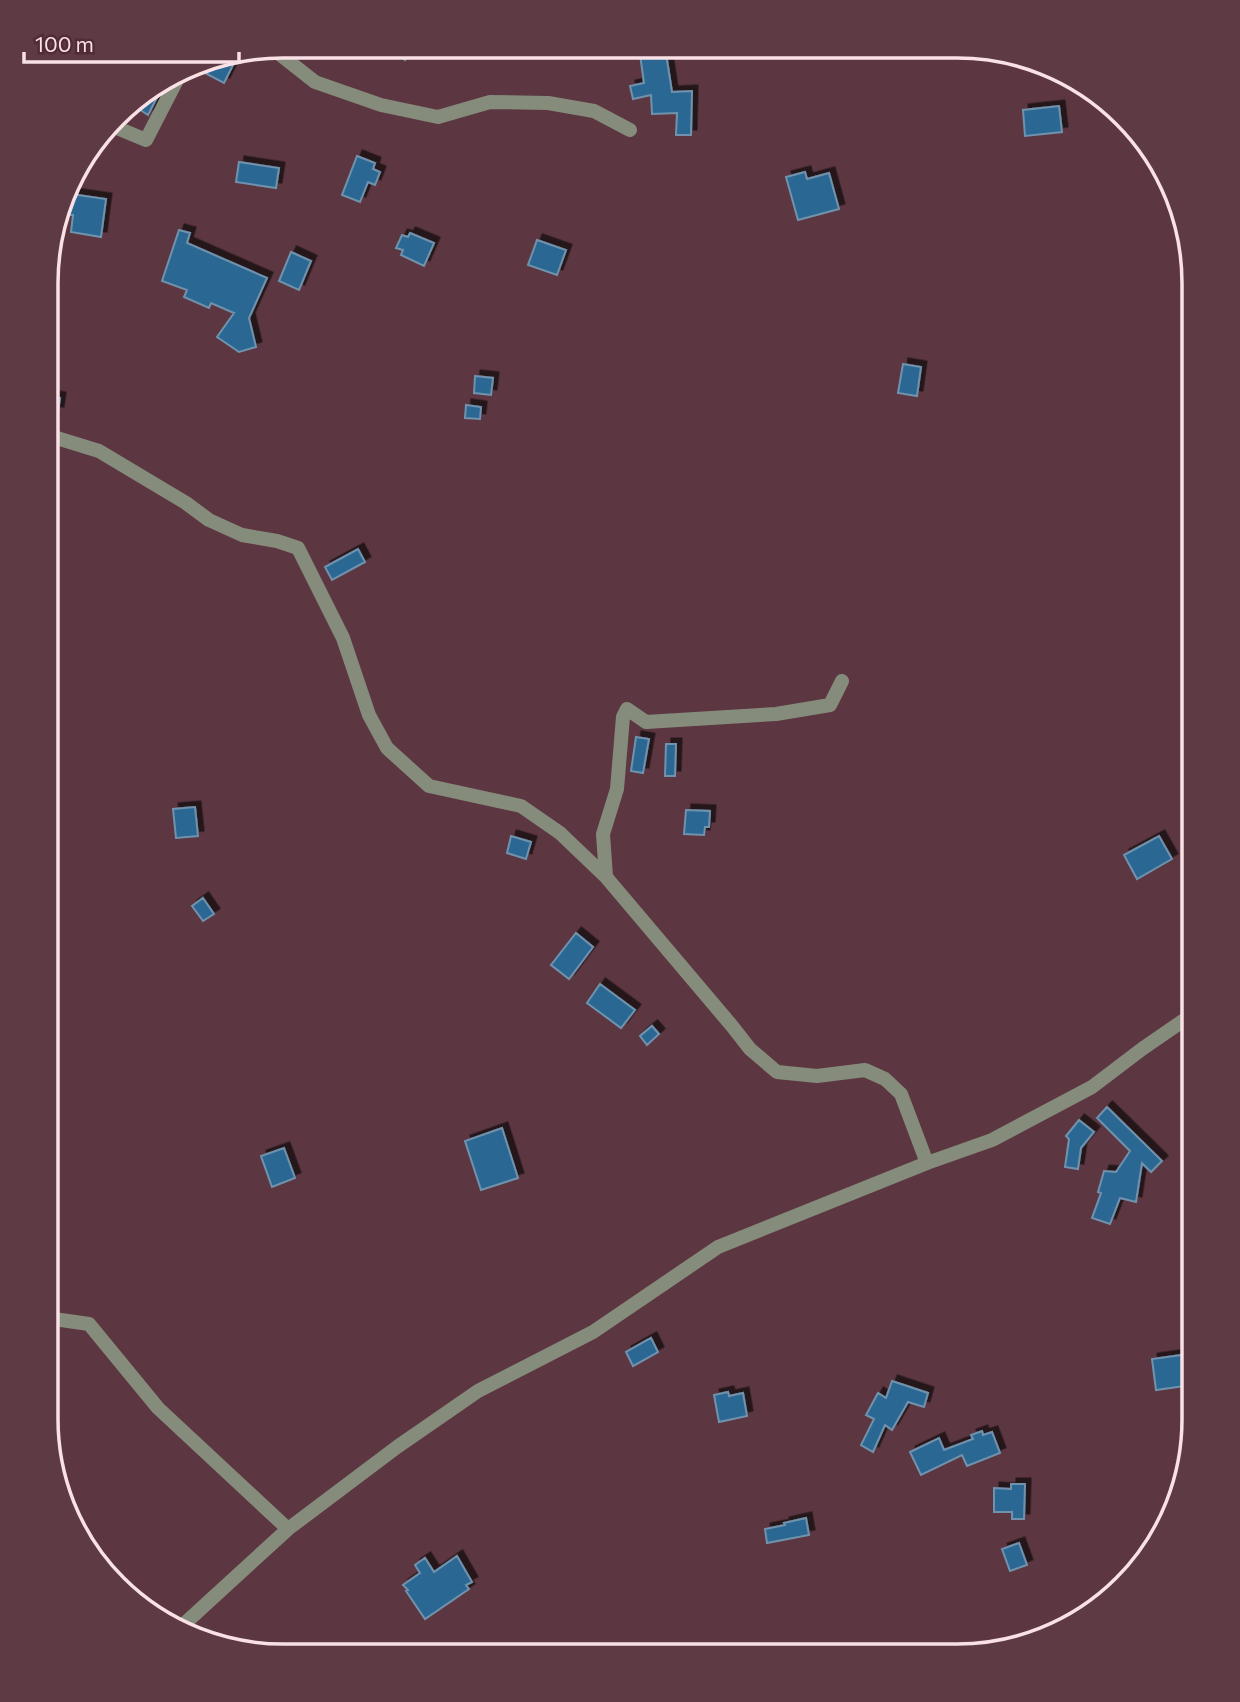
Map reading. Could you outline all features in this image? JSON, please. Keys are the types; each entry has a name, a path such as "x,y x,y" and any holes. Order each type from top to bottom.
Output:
{"street":[{"path":"285,58 315,82 381,105 438,117 490,102 548,103 594,111 629,130"},
{"path":"119,129 146,140 174,86"},
{"path":"58,438 99,450 187,503 209,520 242,535 298,548 343,638 369,715 387,748 429,786 521,806 560,833 606,877 750,1049 777,1072 817,1076 865,1070 886,1079 901,1094 926,1163"},
{"path":"606,877 603,834 617,789 623,717 627,709 646,722 776,714 830,705 842,681"},
{"path":"186,1622 288,1529 397,1447 478,1391 593,1332 718,1247 926,1163 992,1140 1092,1087 1182,1021"},
{"path":"58,1320 89,1324 158,1408 288,1529"}],"building":[{"path":"641,58 667,58 672,92 692,91 691,135 676,135 677,113 652,114 651,95 633,99 630,86 644,83"},
{"path":"234,63 224,83 204,72"},
{"path":"158,96 148,115 140,109"},
{"path":"1059,106 1062,132 1025,136 1023,110"},
{"path":"357,156 375,163 373,169 380,172 375,185 368,182 360,202 342,195"},
{"path":"239,162 279,168 276,188 236,182"},
{"path":"805,172 807,179 829,173 839,209 798,220 786,177"},
{"path":"76,195 106,199 101,237 71,232 73,215 68,215"},
{"path":"179,230 190,233 187,243 267,278 249,318 256,347 239,352 217,337 234,313 211,303 209,308 184,297 187,290 162,281"},
{"path":"410,233 434,243 424,266 401,255 403,250 396,248 402,235 408,237"},
{"path":"537,240 566,250 557,275 528,265"},
{"path":"291,252 311,261 299,290 279,281"},
{"path":"903,364 921,367 917,396 898,393"},
{"path":"475,376 493,378 491,395 474,393"},
{"path":"466,405 481,407 480,419 465,418"},
{"path":"358,549 365,562 332,580 325,567"},
{"path":"636,737 649,739 643,773 631,771"},
{"path":"666,744 676,744 675,776 665,776"},
{"path":"195,807 198,836 176,838 173,809"},
{"path":"686,810 710,811 709,827 705,827 704,835 684,834"},
{"path":"511,836 531,842 526,859 507,853"},
{"path":"1159,836 1172,859 1137,879 1124,855"},
{"path":"203,898 214,914 203,921 192,906"},
{"path":"576,933 593,947 569,979 551,965"},
{"path":"600,984 635,1010 621,1028 587,1003"},
{"path":"652,1026 659,1034 647,1045 640,1036"},
{"path":"1107,1107 1162,1161 1151,1172 1142,1163 1136,1202 1120,1198 1110,1224 1092,1218 1101,1193 1098,1192 1104,1171 1116,1172 1130,1151 1097,1118"},
{"path":"1079,1120 1094,1132 1081,1148 1078,1169 1065,1167 1069,1139 1066,1136"},
{"path":"502,1128 518,1178 481,1190 465,1141"},
{"path":"284,1148 295,1178 272,1187 261,1156"},
{"path":"651,1338 658,1352 633,1366 626,1352"},
{"path":"1182,1355 1182,1386 1156,1390 1152,1359"},
{"path":"892,1381 928,1393 924,1407 908,1402 892,1430 885,1425 873,1452 861,1445 874,1419 866,1415 878,1393 886,1398"},
{"path":"728,1392 729,1396 743,1393 747,1416 719,1422 714,1395"},
{"path":"982,1431 983,1435 992,1432 1000,1453 967,1466 962,1455 921,1475 910,1452 939,1438 944,1450 973,1439 971,1435"},
{"path":"1011,1484 1025,1484 1024,1519 1012,1519 1012,1512 994,1512 994,1488 1011,1489"},
{"path":"806,1518 809,1535 767,1543 765,1529"},
{"path":"1019,1543 1027,1565 1010,1571 1002,1549"},
{"path":"457,1556 472,1582 466,1585 469,1589 425,1619 403,1585 420,1573 415,1565 425,1558 434,1572"}]}
